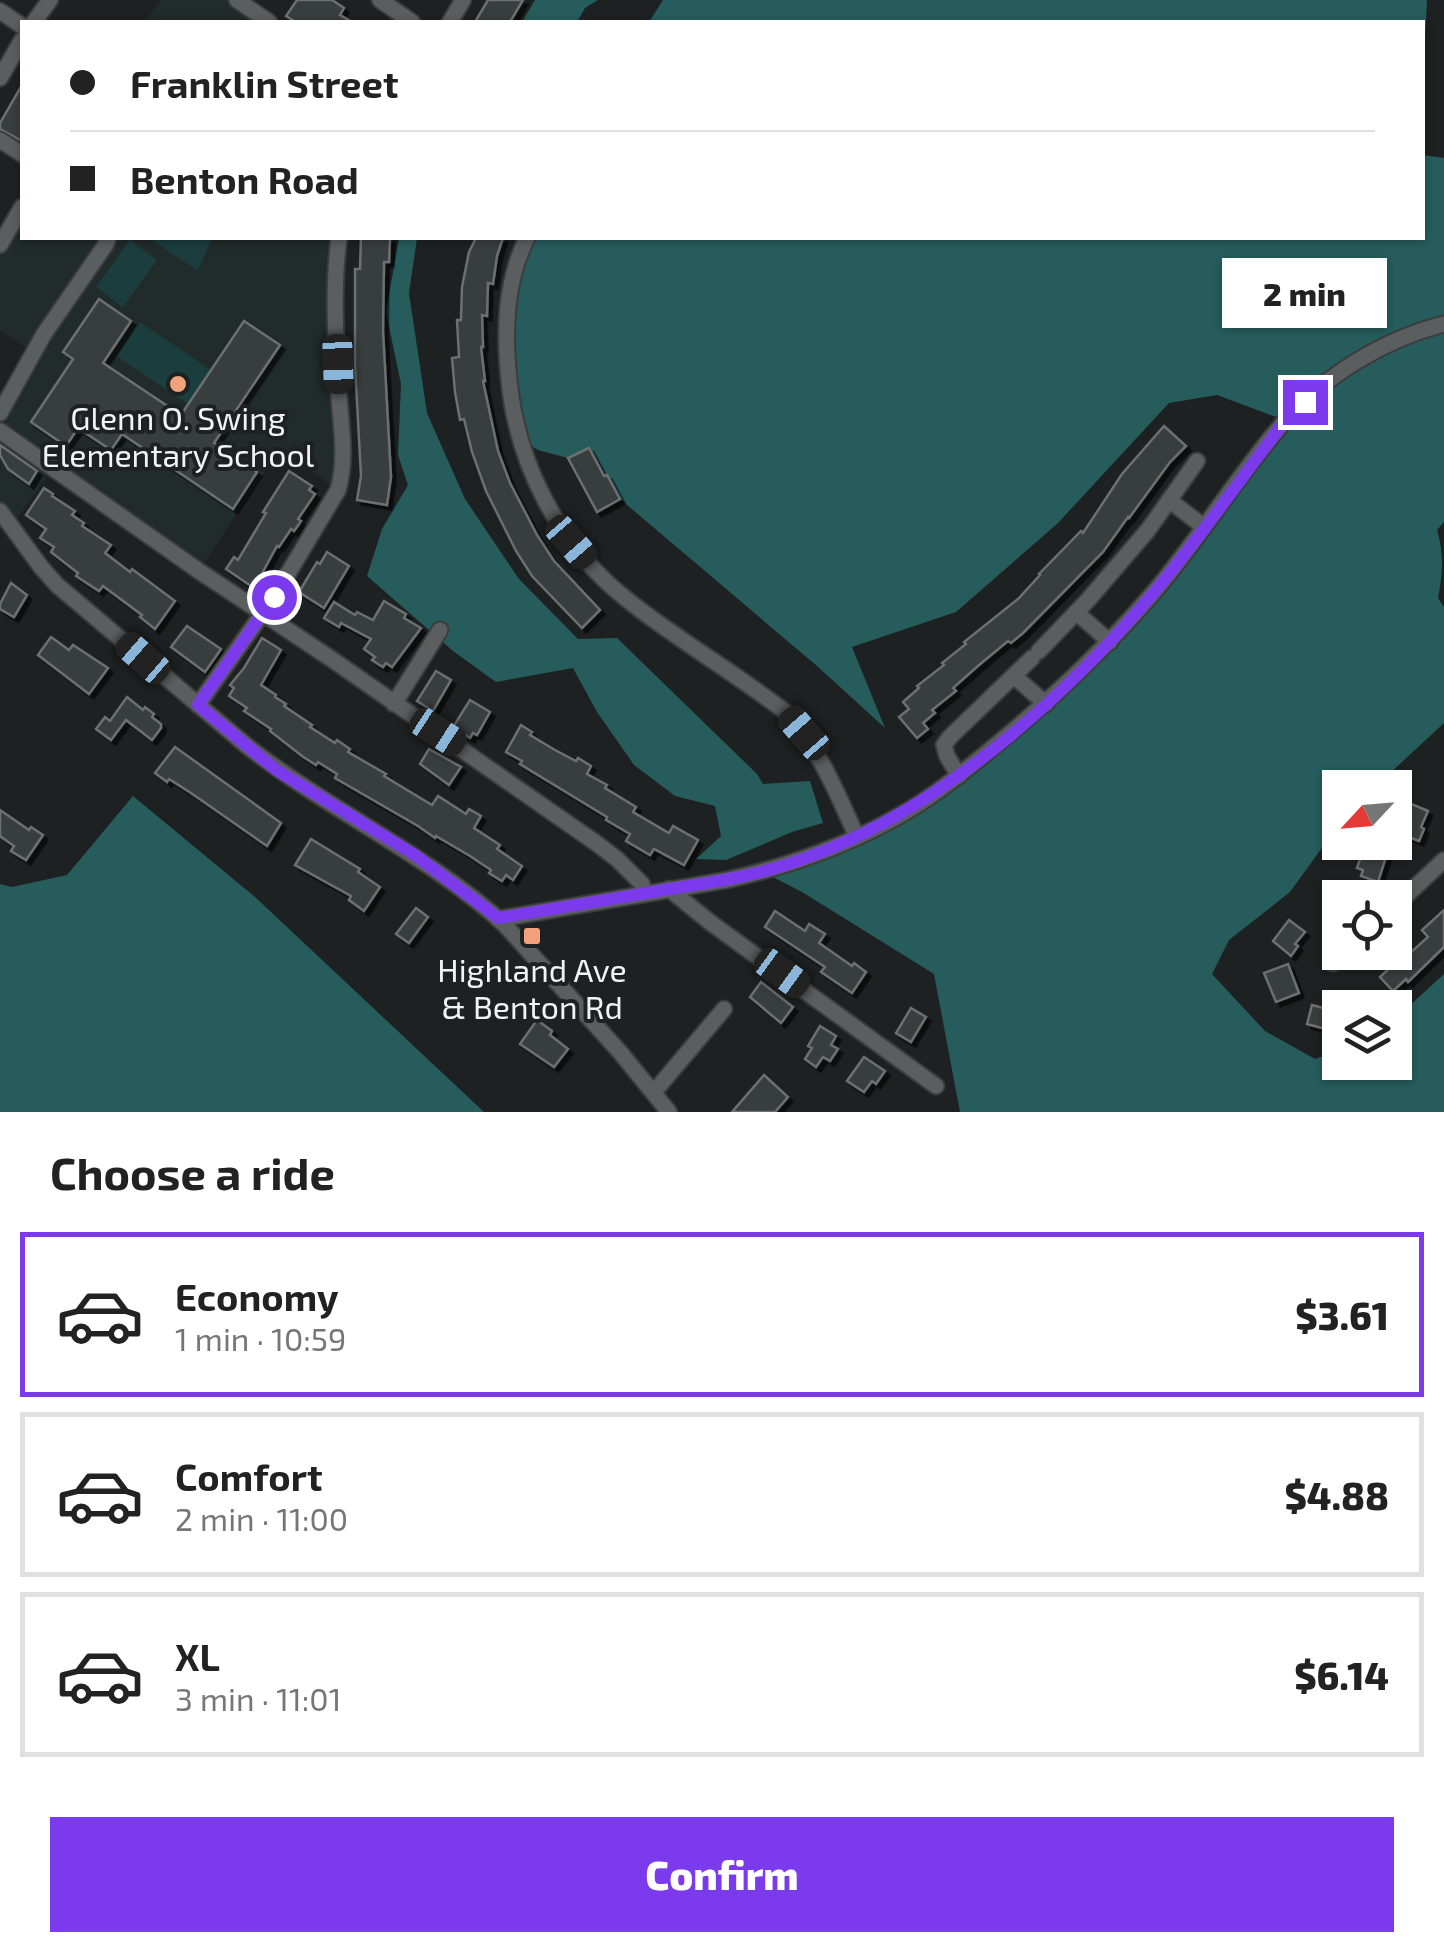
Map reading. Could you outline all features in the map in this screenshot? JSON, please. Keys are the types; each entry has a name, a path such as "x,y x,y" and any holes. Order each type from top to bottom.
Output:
{"street":[{"path":"237,0 266,20"},
{"path":"380,0 409,20"},
{"path":"0,78 20,43"},
{"path":"0,245 20,210"},
{"path":"0,413 44,334 107,240"},
{"path":"198,705 262,614 332,502 343,474 335,293 339,240"},
{"path":"525,240 508,299 506,353 520,439 546,504 571,542 624,597 788,714 827,769 857,837"},
{"path":"498,918 764,872 857,837 906,812 959,776 1046,704 1110,642 1157,589 1285,421 1325,383 1370,354 1421,330 1444,324"},
{"path":"0,431 466,751 596,843 642,884"},
{"path":"959,776 944,746 950,737 1015,677 1076,612 1148,530 1197,461"},
{"path":"1169,500 1204,526"},
{"path":"0,511 57,584 276,770 415,855 498,918 669,1112"},
{"path":"1076,612 1110,642"},
{"path":"394,704 440,630"},
{"path":"1015,677 1046,704"},
{"path":"1412,890 1444,860"},
{"path":"668,890 936,1086"},
{"path":"654,1092 724,1009"}],"shaded area":[{"path":"160,0 237,0 266,20 146,20"},
{"path":"535,0 598,0 585,8 578,20 523,20"},
{"path":"663,0 1427,0 1425,40 1425,20 650,20"},
{"path":"1425,155 1444,158 1444,522 1437,530 1442,563 1438,598 1444,607 1444,723 1393,770 1322,770 1322,848 1290,892 1229,940 1212,974 1265,1031 1315,1059 1322,1056 1322,1080 1412,1080 1412,1003 1444,974 1444,1112 960,1112 934,974 763,872 905,812 1105,648 1284,420 1217,395 1169,403 1058,523 956,612 852,647 885,728 620,499 589,448 568,458 538,450 520,439 506,353 527,240 1425,240"},
{"name":"Glenn O. Swing Elementary School","path":"20,210 20,240 339,240 338,490 280,449 199,571 54,467 11,527 0,511 0,413 34,353 0,331 0,245"},
{"path":"130,240 157,260 123,307 96,287"},
{"path":"152,240 211,240 198,271"},
{"path":"399,240 417,240 409,293 427,413 465,499 519,579 578,639 617,638 763,784 810,781 823,823 726,860 696,859 721,836 715,806 675,796 634,765 597,712 573,668 496,682 453,651 367,576 382,529 408,485 398,455 401,384 386,312"},
{"path":"140,322 211,370 188,404 117,356"},
{"path":"133,796 255,897 484,1112 0,1112 0,884 12,887 67,875"}],"building":[{"path":"297,0 332,0 344,8 340,15 349,20 293,20 286,16"},
{"path":"488,0 523,0 511,20 476,20"},
{"path":"20,88 20,140 0,129"},
{"path":"361,240 390,240 389,262 384,262 383,331 391,477 387,505 357,500 361,476 355,269 360,269"},
{"path":"475,240 502,240 493,284 488,283 487,316 482,315 483,381 498,451 510,483 554,561 600,610 582,628 532,576 516,551 486,491 464,419 460,420 452,358 459,357 457,320 461,320 469,252"},
{"path":"99,299 131,321 103,363 181,415 244,321 280,345 214,443 257,472 233,509 122,434 111,450 78,428 66,446 31,422 73,359 63,352"},
{"path":"1164,426 1186,446 1103,552 1023,633 953,688 956,691 932,710 935,713 923,723 928,729 917,738 899,717 909,709 903,702 964,642 1018,599 1083,533 1122,474"},
{"path":"0,445 37,471 29,484 8,469 0,455"},
{"path":"589,448 620,499 597,512 568,458"},
{"path":"289,471 312,486 309,490 315,494 294,531 291,529 277,546 254,588 226,569 234,557 238,560"},
{"path":"44,488 75,511 72,515 84,523 82,526 111,545 105,553 175,601 155,629 103,586 99,591 76,576 78,573 51,552 54,547 40,538 46,529 26,515"},
{"path":"327,552 349,566 324,608 299,592"},
{"path":"11,583 27,595 14,617 0,609"},
{"path":"384,601 421,628 392,667 372,660 375,657 364,649 371,639 324,618 334,602 355,615 357,612 373,620"},
{"path":"187,626 221,649 205,672 171,647"},
{"path":"51,637 69,650 73,645 108,668 89,694 38,655"},
{"path":"262,638 281,650 261,685 310,727 335,743 337,740 350,749 348,752 432,805 438,796 466,814 469,809 481,816 474,828 522,866 513,880 506,875 502,881 470,856 335,778 337,774 302,756 244,711 247,708 229,696 234,688 230,685"},
{"path":"436,671 451,680 433,711 417,701"},
{"path":"127,697 154,714 152,717 161,724 152,740 126,720 111,740 96,729 105,717 110,721"},
{"path":"470,700 490,712 477,735 473,733 470,738 453,727"},
{"path":"521,725 555,750 591,766 587,774 636,807 633,812 669,833 673,826 698,840 684,865 654,849 650,855 626,841 630,834 506,752"},
{"path":"175,747 281,823 267,846 155,773"},
{"path":"429,749 461,767 449,785 420,764"},
{"path":"1412,804 1428,811 1419,841 1412,838"},
{"path":"0,810 43,835 26,860 11,851 14,846 0,836"},
{"path":"311,839 360,869 358,872 380,887 364,911 349,900 351,896 295,865"},
{"path":"1360,860 1385,860 1379,880 1361,876 1363,870 1357,868"},
{"path":"416,908 428,917 409,943 396,934"},
{"path":"1444,910 1444,947 1408,982 1406,979 1392,990 1380,977 1387,970 1412,970 1412,951 1428,937 1422,930"},
{"path":"775,911 805,931 809,924 825,934 819,943 866,972 852,993 821,972 825,967 765,927"},
{"path":"1289,920 1305,932 1291,956 1273,941"},
{"path":"1288,964 1299,993 1276,1002 1264,973"},
{"path":"761,982 793,1007 781,1023 750,997"},
{"path":"1312,1005 1322,1008 1322,1028 1307,1024"},
{"path":"911,1008 926,1017 911,1042 896,1033"},
{"path":"537,1020 568,1049 554,1067 520,1044"},
{"path":"820,1026 836,1036 831,1045 838,1049 830,1061 823,1057 816,1067 805,1059"},
{"path":"864,1057 885,1071 864,1092 847,1081"},
{"path":"764,1075 788,1097 775,1112 732,1112"}],"place":[{"name":"Glenn O. Swing Elementary School","path":"178,384"},
{"name":"Highland Ave & Benton Rd","path":"532,936"}],"route":[{"path":"274,597 198,705 276,770 415,855 498,918 727,880 804,859 857,837 906,812 959,776 1046,704 1105,648 1157,589 1285,421 1305,402"}]}
